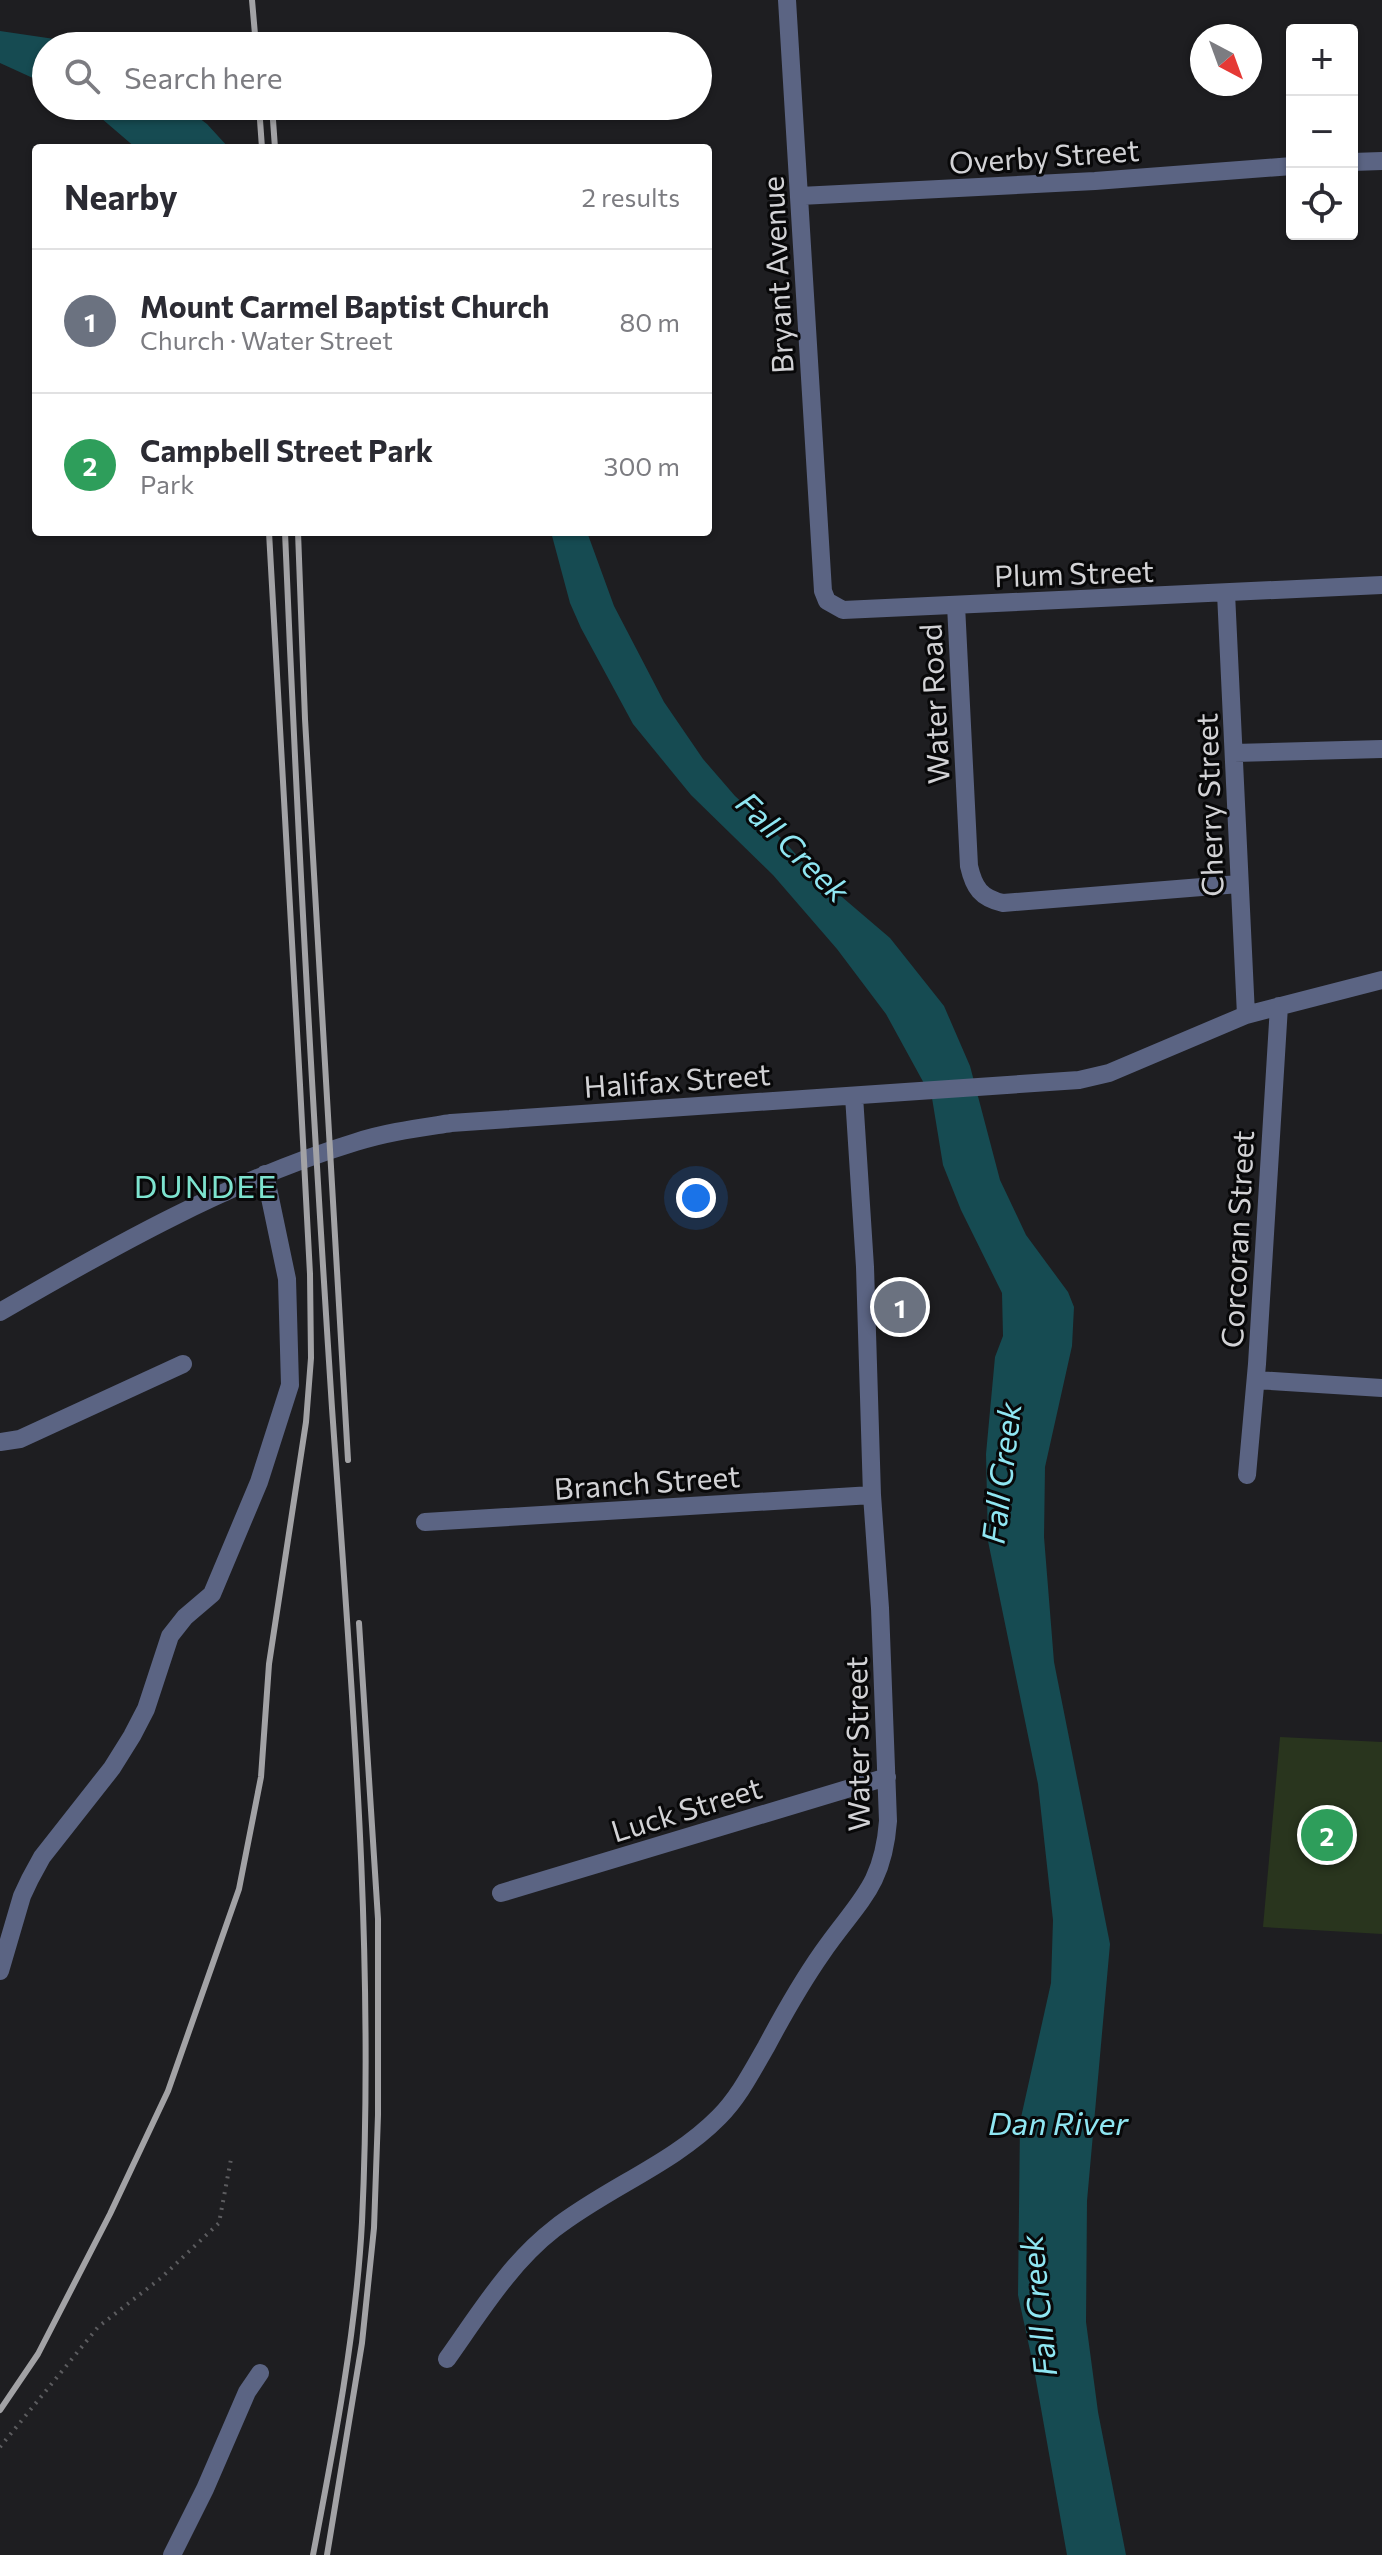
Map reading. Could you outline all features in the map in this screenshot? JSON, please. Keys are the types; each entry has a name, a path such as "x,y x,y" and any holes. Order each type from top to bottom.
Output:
{"street":[{"name":"Bryant Avenue","path":"787,0 820,547"},
{"path":"1358,162 1382,161"},
{"name":"Overby Street","path":"800,196 1095,181 1286,166"},
{"name":"Plum Street","path":"820,547 823,591 833,607 843,610 1382,585"},
{"name":"Cherry Street","path":"1226,593 1246,1015"},
{"name":"Water Road","path":"956,605 969,866 979,893 1003,903 1239,884"},
{"path":"1234,753 1382,749"},
{"name":"Halifax Street","path":"0,1312 155,1228 265,1174 358,1141 451,1123 1079,1080 1109,1073 1246,1015 1382,980"},
{"name":"Corcoran Street","path":"1247,1475 1256,1380 1279,1006"},
{"name":"Water Street","path":"447,2359 525,2254 592,2201 664,2158 720,2117 741,2091 823,1951 866,1897 878,1875 886,1846 887,1777 872,1495 865,1267 854,1096"},
{"path":"0,1971 30,1879 42,1857 112,1768 132,1736 146,1709 170,1636 176,1625 212,1594 259,1482 290,1385 287,1279 265,1174"},
{"path":"0,1442 20,1439 183,1364"},
{"path":"1256,1380 1382,1388"},
{"name":"Branch Street","path":"425,1522 872,1495"},
{"name":"Luck Street","path":"501,1893 887,1777"},
{"path":"172,2555 247,2392 260,2373"}],"path":[{"path":"0,2447 98,2327 161,2278 219,2223 231,2159"}],"green space":[{"path":"1280,1737 1382,1742 1382,1934 1263,1927"}],"water":[{"path":"0,31 32,36 32,78 0,63"},
{"path":"103,120 202,120 225,144 131,144"},
{"name":"Dan River","path":"552,536 588,536 614,606 664,702 703,759 735,796 808,868 890,938 944,1006 970,1066 1000,1180 1026,1235 1068,1292 1074,1307 1072,1346 1045,1467 1044,1537 1054,1662 1110,1944 1087,2201 1086,2322 1098,2412 1126,2555 1067,2555 1018,2295 1020,2122 1051,1983 1053,1920 1038,1784 988,1541 986,1454 995,1357 1003,1336 1002,1293 961,1210 943,1165 932,1098 886,1014 837,949 773,875 691,795 633,724 570,603"}],"railway":[{"path":"252,0 255,32"},
{"path":"260,120 262,144"},
{"path":"273,120 275,144"},
{"path":"0,2410 38,2354 110,2214 168,2091 239,1889 261,1777 269,1664 306,1422 311,1358 310,1274 269,536"},
{"path":"285,536 312,1080 359,1815 365,2018 362,2222 355,2306 313,2555"},
{"path":"298,536 305,719 348,1460"},
{"path":"327,2555 362,2343 374,2228 378,2115 378,1919 359,1623"}],"place":[{"name":"Mount Carmel Baptist Church","path":"900,1307"},
{"name":"Campbell Street Park","path":"1327,1835"}],"district":[{"name":"DUNDEE","path":"206,1185"}],"water label":[{"name":"Fall Creek","path":"794,846"},
{"name":"Fall Creek","path":"1000,1473"},
{"name":"Fall Creek","path":"1037,2306"}]}
